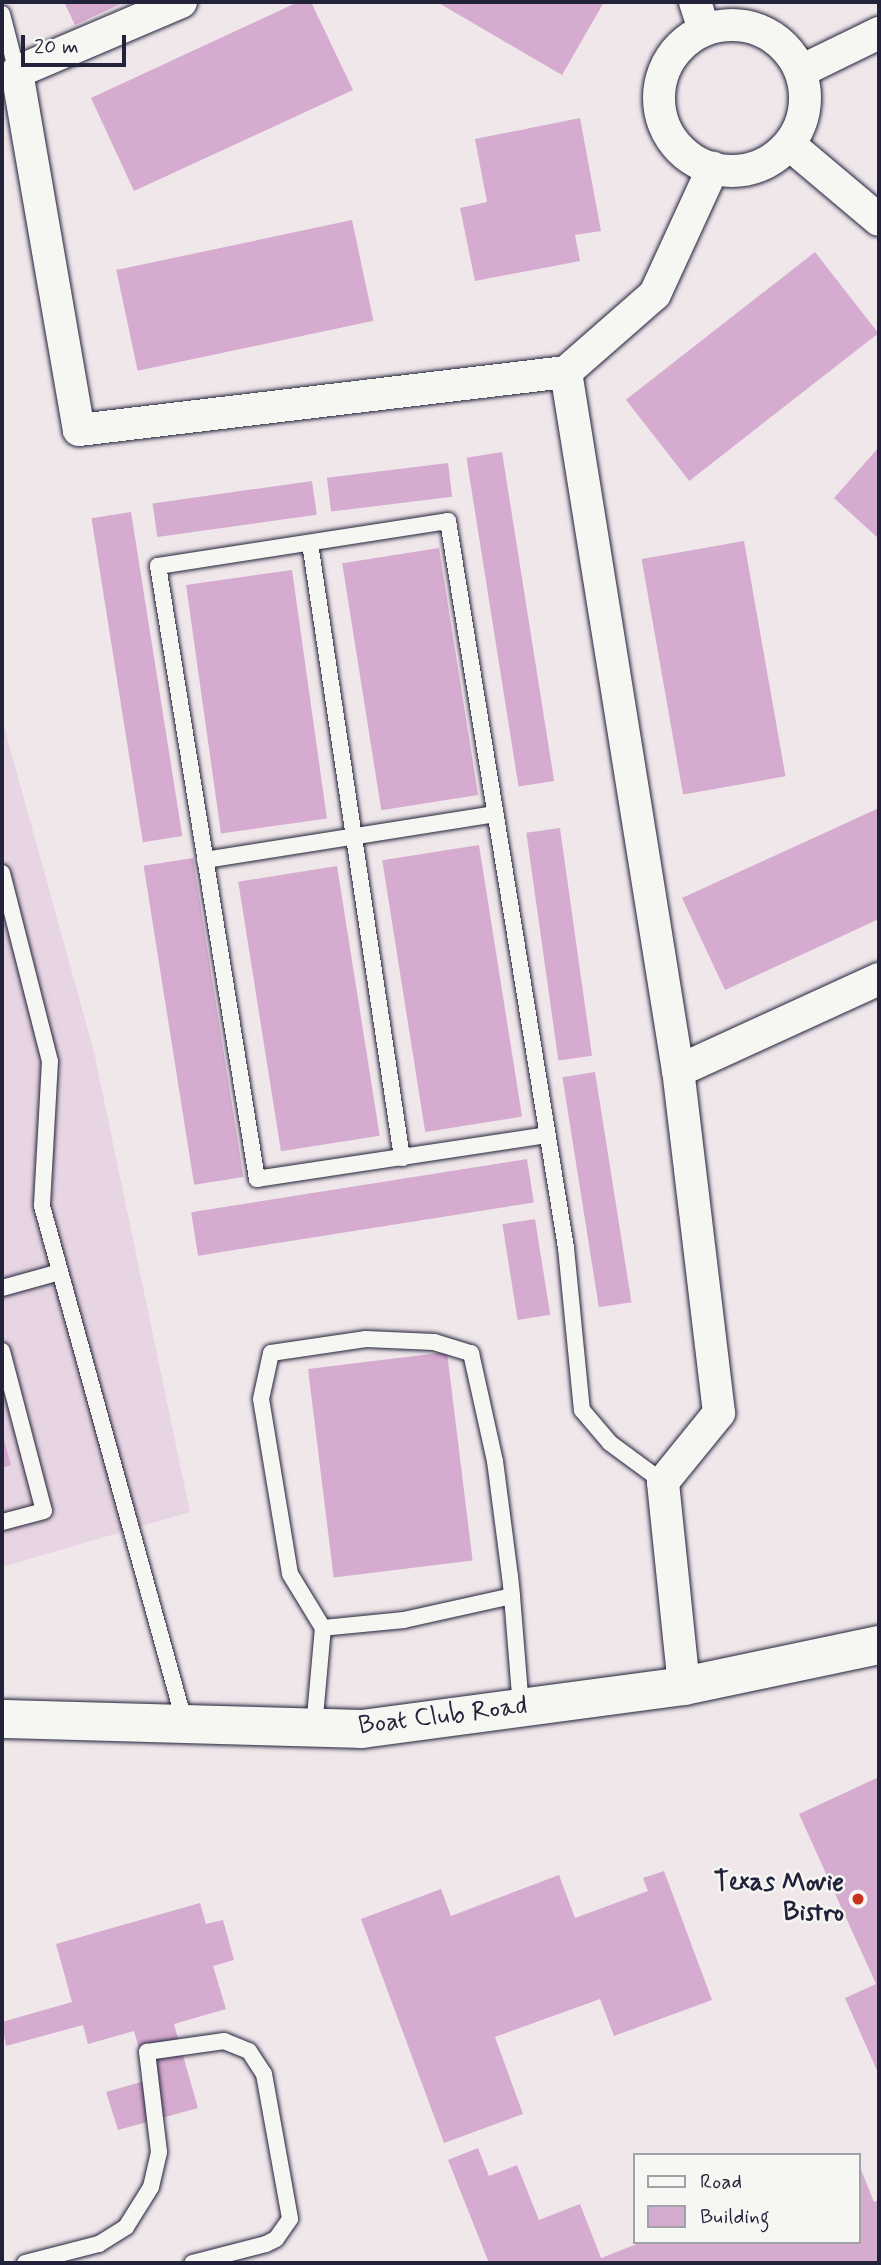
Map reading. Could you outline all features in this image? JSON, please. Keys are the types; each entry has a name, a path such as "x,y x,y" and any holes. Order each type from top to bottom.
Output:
{"main road":[{"name":"Boat Club Road","path":"2,1718 362,1729 684,1686 879,1645"}],"street":[{"path":"181,2 17,72 79,430 566,372 655,294 712,168"},
{"path":"700,16 751,27 773,36 790,52 801,71 806,98 802,123 790,145 771,161 748,170 712,168 680,149 665,129 659,106 660,82 669,60 700,16"},
{"path":"801,71 879,33"},
{"path":"790,145 879,220"},
{"path":"566,372 678,1071 719,1413 663,1482 684,1686"},
{"path":"678,1071 879,979"}],"lane":[{"path":"2,14 17,72"},
{"path":"547,1135 257,1179 158,566 447,521 566,1248 582,1410 611,1443 663,1482"},
{"path":"310,542 402,1158"},
{"path":"205,860 495,814"},
{"path":"2,873 50,1061 42,1206 185,1724"},
{"path":"2,1288 60,1272"},
{"path":"314,1728 323,1628 290,1574 261,1399 271,1353 366,1339 434,1342 471,1353 495,1461 512,1596 521,1709"},
{"path":"2,1351 44,1511 2,1522"},
{"path":"323,1628 404,1620 512,1596"},
{"path":"25,2263 99,2244 126,2227 151,2187 159,2152 147,2052 224,2042 249,2051 264,2074 290,2219 276,2239 266,2244 192,2263"}],"shaded area":[{"path":"2,719 94,1052 190,1512 2,1567"}],"building":[{"path":"64,2 125,2 75,25"},
{"path":"298,2 311,2 353,90 134,191 91,98"},
{"path":"437,2 604,2 562,75"},
{"path":"580,118 601,231 575,235 580,261 475,281 460,208 487,202 475,139"},
{"path":"352,220 373,321 138,371 116,270"},
{"path":"815,252 878,333 689,481 626,400"},
{"path":"879,447 879,539 834,498"},
{"path":"502,452 554,781 519,787 466,458"},
{"path":"448,463 452,497 331,512 327,478"},
{"path":"312,481 317,515 157,537 153,503"},
{"path":"131,512 182,836 143,842 91,518"},
{"path":"744,541 786,776 683,794 642,559"},
{"path":"439,548 478,795 381,810 342,563"},
{"path":"292,570 327,819 221,833 186,585"},
{"path":"879,808 879,919 725,990 682,898"},
{"path":"560,828 592,1056 558,1060 526,833"},
{"path":"479,845 522,1117 425,1132 382,860"},
{"path":"193,858 244,1177 194,1185 144,866"},
{"path":"337,866 380,1136 281,1151 238,882"},
{"path":"595,1072 631,1302 599,1307 562,1077"},
{"path":"527,1159 534,1202 198,1256 191,1212"},
{"path":"535,1219 550,1315 518,1320 502,1224"},
{"path":"447,1352 473,1560 334,1577 308,1369"},
{"path":"2,1433 11,1465 2,1468"},
{"name":"Texas Movie Bistro","path":"879,1777 879,2075 845,1998 876,1984 799,1814"},
{"path":"664,1871 712,2000 614,2036 600,1999 495,2037 523,2114 444,2143 361,1919 441,1889 451,1916 559,1875 575,1918 648,1891 643,1878"},
{"path":"200,1903 206,1924 223,1920 234,1960 213,1966 226,2009 174,2024 198,2108 118,2130 106,2092 148,2080 134,2031 88,2044 83,2025 6,2046 2,2022 72,2002 56,1944"},
{"path":"478,2148 489,2176 517,2165 539,2220 580,2204 601,2258 637,2244 860,2244 860,2167 874,2202 879,2200 879,2263 489,2263 448,2160"}],"place":[{"name":"Texas Movie Bistro","path":"858,1899"}]}
